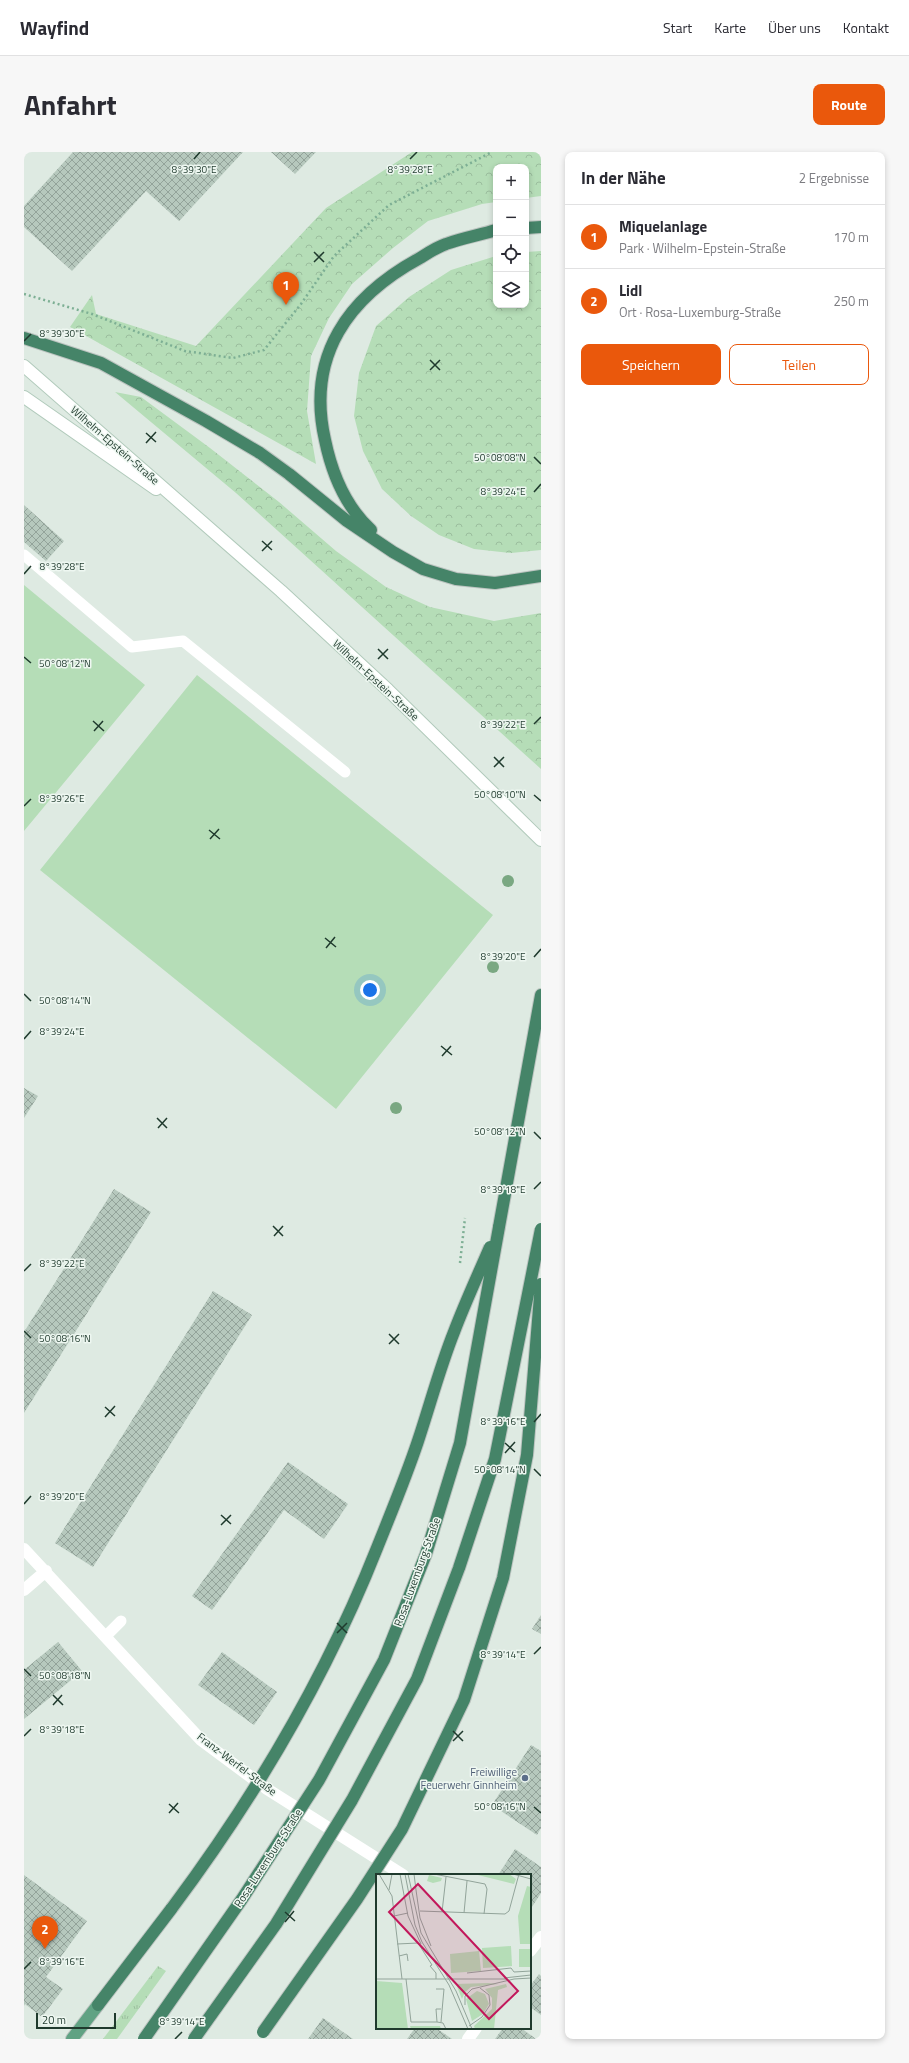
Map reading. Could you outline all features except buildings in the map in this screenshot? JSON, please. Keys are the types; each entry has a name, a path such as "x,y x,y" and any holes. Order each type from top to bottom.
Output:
{"highway":[{"path":"529,228 541,227"},
{"path":"393,552 361,521 347,501 338,483 328,456 320,409 323,373 327,356 344,320 373,289 404,267 446,244 493,231"},
{"path":"24,338 101,363 206,421 271,461 347,521 393,552 423,569 456,579 495,583 541,576"},
{"name":"Rosa-Luxemburg-Straße","path":"144,2039 242,1898 319,1780 384,1660 426,1554 460,1443 541,995"},
{"path":"98,2005 196,1876 245,1803 278,1750 330,1654 377,1549 418,1442 454,1332 499,1227"},
{"path":"194,2039 276,1924 352,1800 417,1679 459,1568 495,1459 541,1229"},
{"path":"261,2035 357,1899 402,1829 464,1700 503,1578 527,1455 541,1284"}],"main road":[{"name":"Wilhelm-Epstein-Straße","path":"24,366 206,524 382,685 541,840"},
{"name":"Wilhelm-Epstein-Straße","path":"24,397 206,524"},
{"name":"Franz-Werfel-Straße","path":"24,1548 201,1740 267,1788 401,1874"},
{"path":"24,1590 46,1571"},
{"path":"531,1950 541,1937"},
{"path":"72,2039 98,2005"},
{"path":"468,2039 475,2029"}],"lane":[{"path":"24,555 132,647 183,641 345,772"},
{"path":"106,1636 121,1621"}],"path":[{"path":"24,294 92,314 185,351 233,358 264,350 301,304 334,256 390,205 492,152"}],"green space":[{"path":"412,152 541,152 541,196 529,198 529,164 493,164 493,202 482,204 428,221 393,248 352,284 329,318 311,356 307,411 316,464 70,327 92,295 96,314 196,346 326,208"},
{"path":"541,251 541,550 511,553 474,549 439,535 411,516 382,489 363,451 354,416 359,373 376,326 409,297 451,270 493,257 493,308 529,308 529,252"},
{"path":"115,392 141,397 279,502 336,551 386,587 430,607 494,621 541,613 541,769 236,493"},
{"path":"24,585 145,685 24,831"},
{"path":"197,675 493,915 336,1109 40,870"},
{"path":"158,1966 166,1971 117,2039 103,2039"}],"place":[{"name":"Miquelanlage","path":"286,305"},
{"name":"Freiwillige Feuerwehr Ginnheim","path":"525,1778"},
{"name":"Lidl","path":"45,1949"}]}
